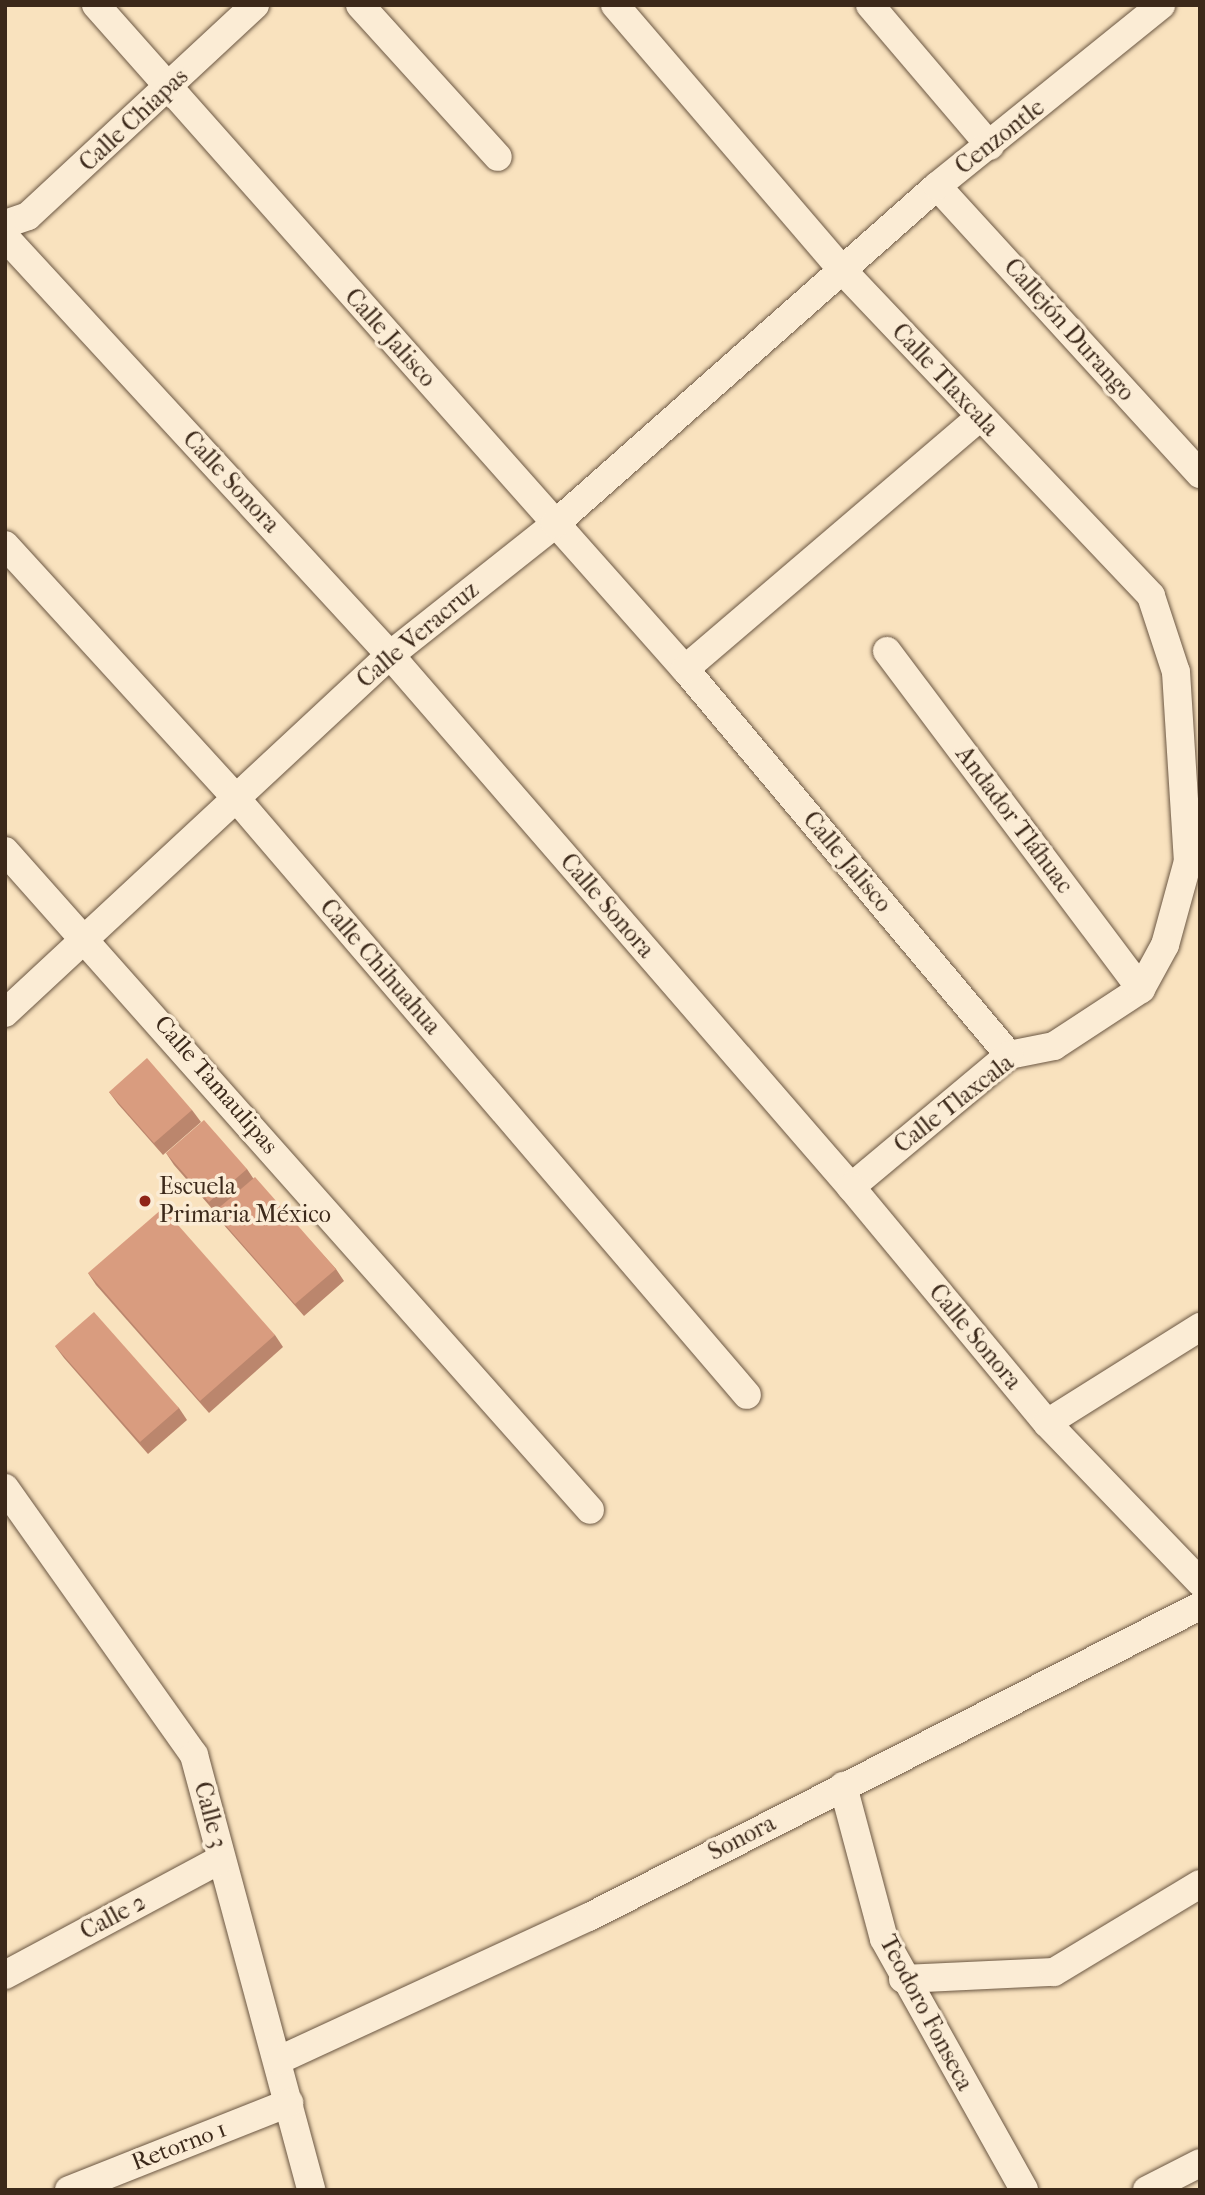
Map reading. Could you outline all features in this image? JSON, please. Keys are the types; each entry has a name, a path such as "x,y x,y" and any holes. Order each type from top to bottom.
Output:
{"street":[{"name":"Calle Jalisco","path":"96,5 685,669 1009,1055"},
{"name":"Calle Chiapas","path":"5,224 28,216 169,89 255,5"},
{"path":"360,5 498,157"},
{"name":"Calle Tlaxcala","path":"615,5 844,272 1151,596 1176,672 1192,793 1188,861 1165,945 1141,989 1054,1046 1009,1055 851,1187"},
{"path":"870,5 990,146"},
{"name":"Cenzontle","path":"844,272 937,186 990,146 1142,11"},
{"name":"Callejón Durango","path":"937,186 1200,474"},
{"name":"Calle Sonora","path":"5,237 390,655 851,1187 1047,1423 1200,1582"},
{"name":"Calle Veracruz","path":"5,1013 390,655 555,524 844,272"},
{"path":"685,669 980,417"},
{"name":"Calle Chihuahua","path":"5,545 235,797 747,1395"},
{"name":"Andador Tláhuac","path":"887,650 1141,989"},
{"name":"Calle Tamaulipas","path":"5,850 86,937 590,1510"},
{"path":"1047,1423 1200,1327"},
{"name":"Calle 3","path":"5,1488 194,1755 279,2060 311,2190"},
{"name":"Sonora","path":"279,2060 589,1917 1200,1606"},
{"name":"Teodoro Fonseca","path":"843,1786 884,1939 903,1979 1024,2190"},
{"name":"Calle 2","path":"5,1975 222,1859"},
{"path":"903,1979 1054,1972 1200,1884"},
{"name":"Retorno 1","path":"69,2190 289,2103"},
{"path":"1147,2190 1200,2163"}],"building":[{"path":"147,1058 192,1110 154,1143 109,1092"},
{"path":"204,1120 247,1169 209,1202 166,1153"},
{"path":"255,1177 336,1269 295,1304 214,1212"},
{"path":"163,1208 275,1335 200,1401 88,1273"},
{"path":"94,1312 179,1408 140,1442 55,1346"}],"place":[{"name":"Escuela Primaria México","path":"145,1201"}]}
